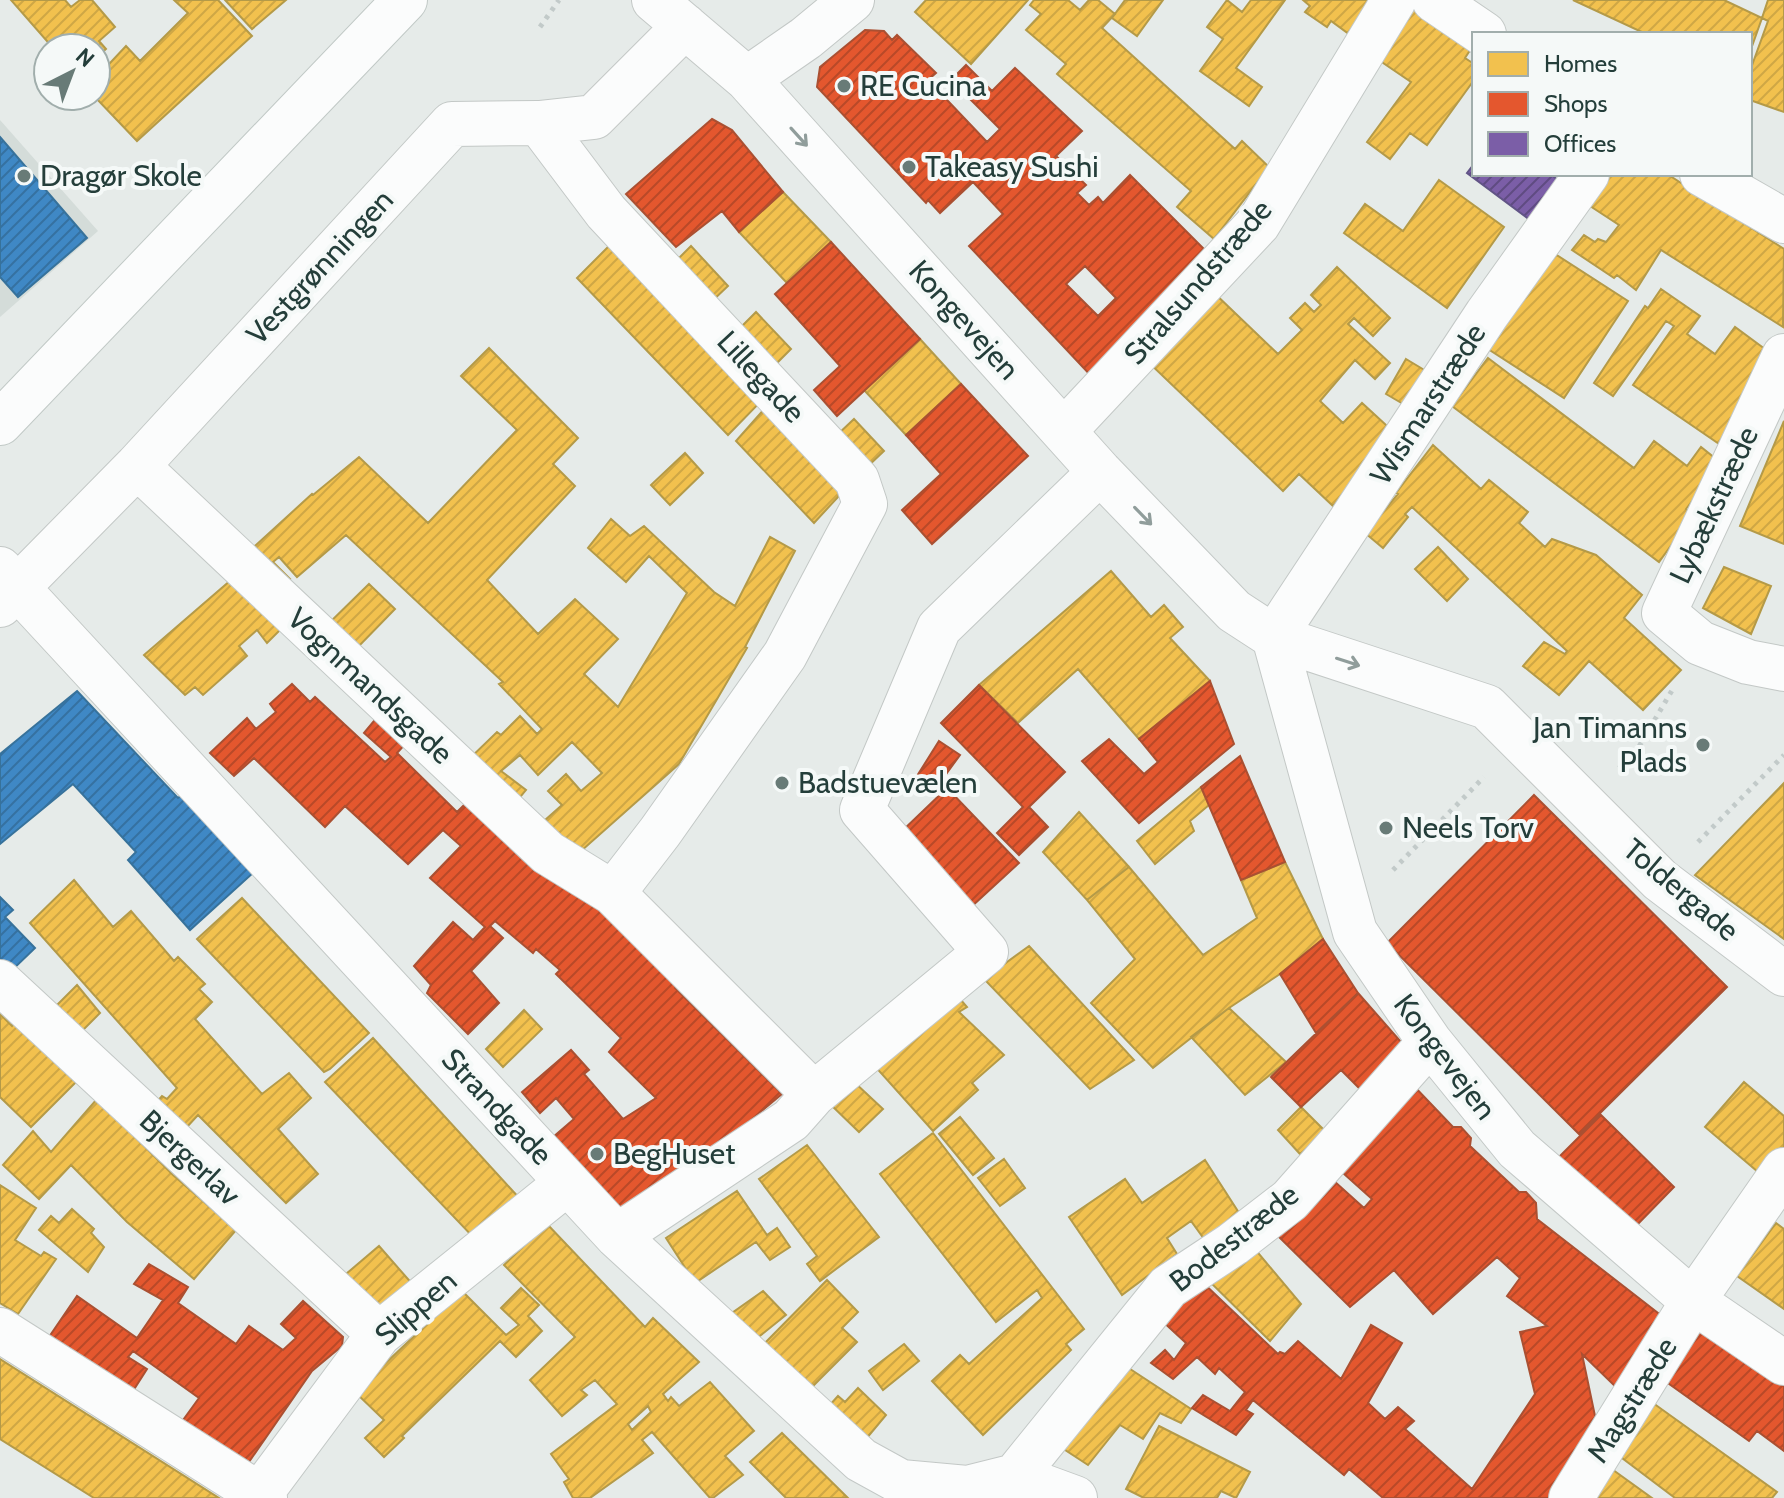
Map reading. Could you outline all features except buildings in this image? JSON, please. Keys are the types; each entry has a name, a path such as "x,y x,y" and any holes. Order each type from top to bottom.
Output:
{"street":[{"path":"0,423 405,0"},
{"path":"747,79 806,38 852,0"},
{"name":"Stralsundstræde","path":"1064,431 1258,224 1394,0"},
{"path":"1434,0 1481,32"},
{"name":"Kongevejen","path":"669,13 747,79 1100,472 1234,611 1274,637 1487,707 1583,802"},
{"name":"Vestgrønningen","path":"6,587 137,466 452,124 539,123 594,117 669,13"},
{"name":"Lillegade","path":"539,123 606,212 857,480 865,504 785,655 613,893"},
{"name":"Wismarstræde","path":"1274,637 1487,314 1586,176"},
{"path":"1705,176 1784,221"},
{"name":"Lybækstræde","path":"1700,643 1664,613 1784,356"},
{"name":"Vognmandsgade","path":"137,466 548,853 613,893"},
{"path":"617,1236 791,1120 814,1094 986,952 862,810 939,628 1100,472"},
{"name":"Strandgade","path":"6,587 617,1236 861,1460 901,1482 967,1488 1015,1476"},
{"name":"Kongevejen","path":"1274,637 1355,932 1430,1042 1517,1149 1693,1301 1784,1363"},
{"path":"1700,643 1748,662 1784,669"},
{"name":"Toldergade","path":"1583,802 1660,880 1784,974"},
{"path":"613,893 814,1094"},
{"name":"Bjergerlav","path":"0,982 379,1334"},
{"name":"Bodestræde","path":"1015,1476 1168,1287 1233,1244 1290,1200 1430,1042"},
{"name":"Magstræde","path":"1571,1498 1693,1301 1784,1170"},
{"name":"Slippen","path":"260,1497 379,1334 567,1183"},
{"path":"0,1330 260,1497"},
{"path":"1015,1476 1075,1498"}],"path":[{"path":"540,27 559,0"},
{"path":"1583,802 1637,750 1700,643"},
{"path":"1343,887 1379,885 1520,740"},
{"path":"1660,880 1784,755"}],"shaded area":[{"name":"Dragør Skole","path":"0,120 98,231 0,317"}],"place":[{"name":"RE Cucina","path":"844,86"},
{"name":"Takeasy Sushi","path":"909,167"},
{"name":"Dragør Skole","path":"24,176"},
{"name":"Jan Timanns Plads","path":"1703,745"},
{"name":"Badstuevælen","path":"782,783"},
{"name":"Neels Torv","path":"1386,828"},
{"name":"BegHuset","path":"597,1154"}]}
